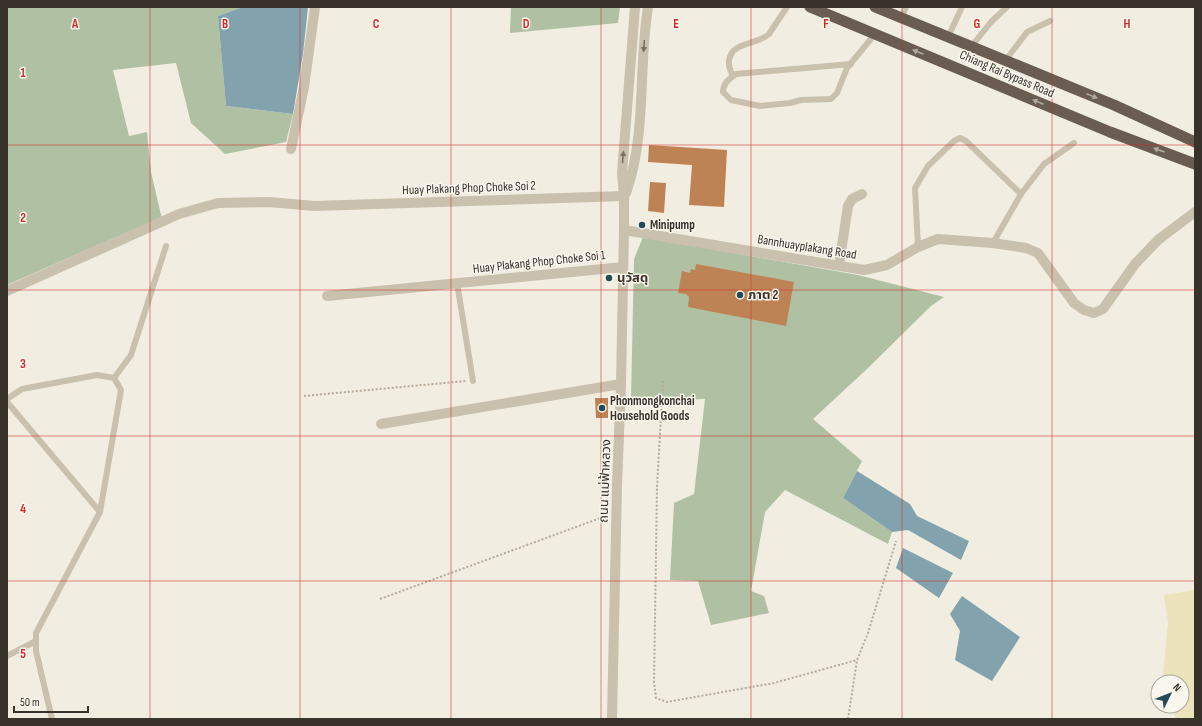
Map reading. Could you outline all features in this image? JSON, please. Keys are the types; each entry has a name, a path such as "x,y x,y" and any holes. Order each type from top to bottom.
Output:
{"highway":[{"name":"Chiang Rai Bypass Road","path":"810,7 1110,132 1195,164"},
{"name":"Chiang Rai Bypass Road","path":"875,7 1193,138"}],"street":[{"path":"291,148 304,87 315,7"},
{"name":"ถนน แม่ฟ้าหลวง","path":"612,719 622,384 624,196 622,173 635,7"},
{"path":"624,196 633,174 638,139 645,28 648,7"},
{"path":"1184,159 1195,168"},
{"path":"839,265 848,206 852,199 862,194"},
{"name":"Huay Plakang Phop Choke Soi 2","path":"7,291 180,214 218,203 269,202 314,206 624,196"},
{"name":"Bannhuayplakang Road","path":"624,230 864,270 887,265 918,246 938,239 993,243 1026,248 1038,253 1074,303 1084,310 1094,313 1103,309 1135,264 1158,240 1195,212"},
{"name":"Huay Plakang Phop Choke Soi 1","path":"327,296 623,267"},
{"path":"382,424 622,384"}],"lane":[{"path":"733,76 728,62 735,50 739,46 766,38 787,7"},
{"path":"901,18 906,7"},
{"path":"948,37 962,7"},
{"path":"971,46 991,22 1007,7"},
{"path":"1005,61 1027,32 1050,21"},
{"path":"850,64 736,74 723,86 723,92 731,100 760,106 790,103 801,100 831,99 837,94 850,64 875,34"},
{"path":"918,246 915,188 928,166 954,141 960,138 966,141 1021,194"},
{"path":"993,243 1021,194 1044,164 1074,144"},
{"path":"114,378 131,355 166,246"},
{"name":"Huay Plakang Phop Choke Soi 1","path":"458,283 472,381"},
{"path":"52,719 36,651 36,633 100,512 121,390 114,378 97,375 22,389 7,401 100,512"},
{"path":"7,656 36,641"}],"path":[{"path":"304,396 472,381"},
{"path":"663,381 657,487 654,682 656,698 667,702 774,683 857,660"},
{"path":"380,599 617,512"},
{"path":"848,719 857,660 868,633 896,541"}],"green space":[{"path":"7,7 243,7 218,16 226,106 293,114 286,142 225,154 191,123 176,63 113,70 129,136 147,132 151,172 162,219 123,234 7,285"},
{"path":"511,7 620,7 618,23 510,33"},
{"path":"643,237 858,275 944,297 931,306 867,369 813,419 862,461 843,498 892,532 888,544 785,490 765,512 751,591 764,596 769,613 711,625 698,581 670,580 674,503 694,494 705,399 642,401 631,398 634,259"}],"sand":[{"path":"1195,590 1195,719 1176,719 1174,714 1190,714 1190,674 1163,674 1168,623 1164,595"}],"water":[{"path":"243,7 308,7 303,54 293,114 226,106 218,16"},
{"path":"857,471 910,504 917,516 969,541 961,560 908,530 892,532 843,498"},
{"path":"903,548 953,573 939,598 896,568"},
{"path":"962,596 1020,637 992,681 955,660 960,631 950,614"}],"building":[{"path":"649,145 727,150 724,207 689,205 692,165 648,162"},
{"path":"650,182 666,183 664,213 648,211"},
{"name":"ภาต 2","path":"696,264 794,282 786,326 688,307 689,297 686,294 678,293 682,271 690,273 691,269 695,270"},
{"name":"Phonmongkonchai Household Goods","path":"595,398 608,398 608,418 596,418"}],"place":[{"name":"Minipump","path":"642,225"},
{"name":"นุวัสดุ","path":"609,278"},
{"name":"ภาต 2","path":"740,295"},
{"name":"Phonmongkonchai Household Goods","path":"602,408"}]}
